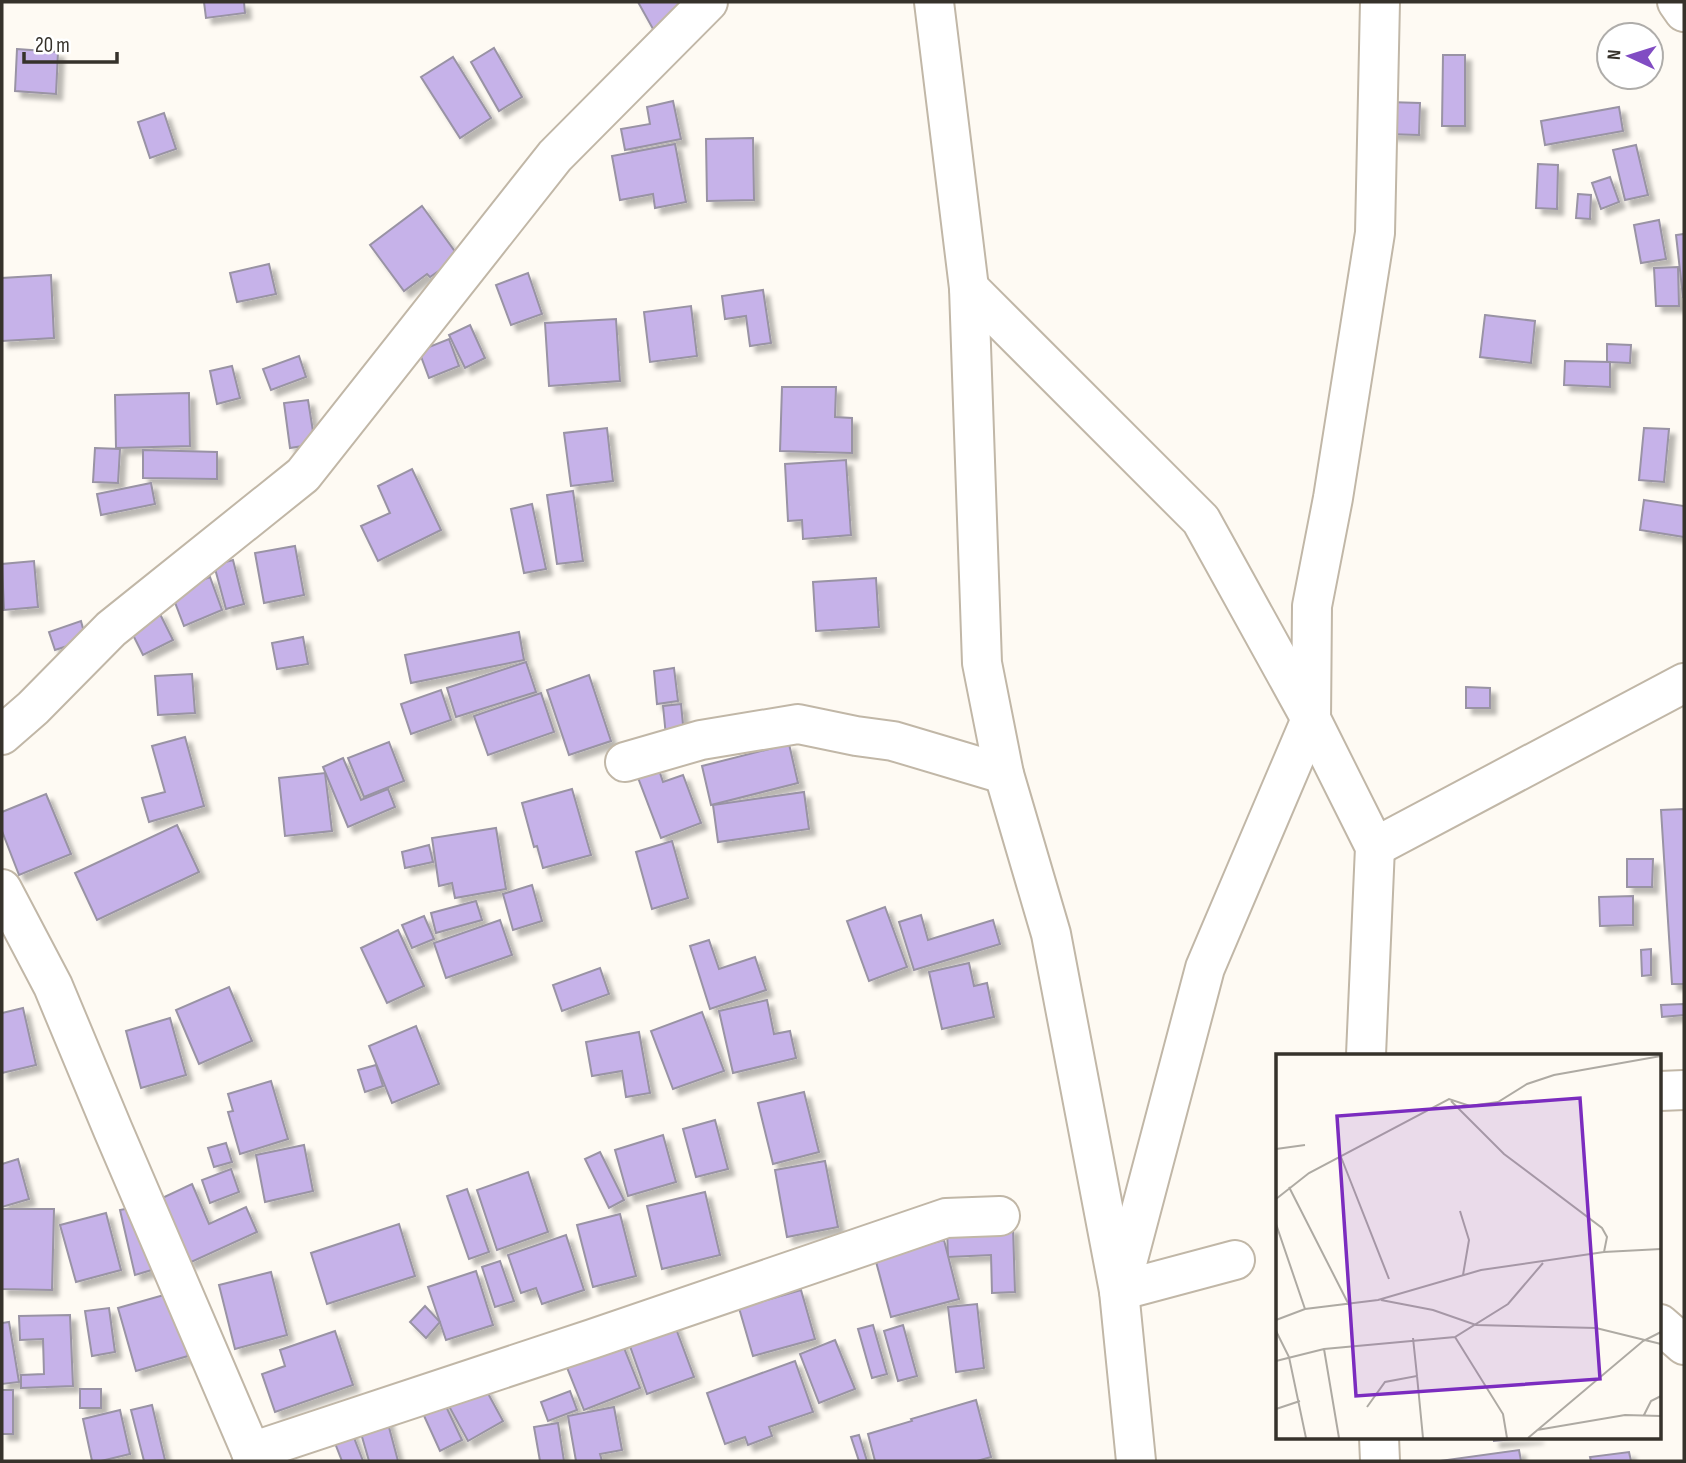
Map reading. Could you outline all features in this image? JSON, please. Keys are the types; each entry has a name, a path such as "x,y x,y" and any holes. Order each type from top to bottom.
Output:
{"street":[{"path":"2,735 33,708 111,629 303,475 555,156 708,2"},
{"path":"934,2 969,288 982,663 1004,774 1051,934 1119,1291 1136,1461"},
{"path":"1119,1291 1205,968 1311,719 1312,606 1333,498 1375,233 1380,2"},
{"path":"1677,2 1684,12"},
{"path":"969,288 1201,520 1311,719 1375,847 1366,1054"},
{"path":"1375,847 1684,683"},
{"path":"625,762 701,740 798,724 893,741 1004,774"},
{"path":"2,888 53,986 253,1457 946,1218 1000,1216"},
{"path":"1662,1091 1684,1090"},
{"path":"1119,1291 1235,1260"},
{"path":"1662,1326 1684,1345"},
{"path":"1379,1438 1380,1461"}],"building":[{"path":"204,2 244,2 245,13 206,18"},
{"path":"638,2 686,2 690,8 653,29"},
{"path":"494,48 522,97 499,111 471,62"},
{"path":"17,49 58,52 56,94 15,91"},
{"path":"1443,55 1465,55 1465,126 1442,126"},
{"path":"453,57 491,118 460,138 421,77"},
{"path":"673,101 681,139 625,150 621,129 650,124 647,107"},
{"path":"1388,102 1420,103 1419,135 1387,134"},
{"path":"1619,107 1623,131 1545,145 1541,121"},
{"path":"164,113 176,149 150,158 138,122"},
{"path":"753,138 754,200 707,201 706,139"},
{"path":"675,144 686,202 655,208 653,194 620,200 612,156"},
{"path":"1636,145 1648,195 1625,200 1613,150"},
{"path":"1538,164 1558,165 1557,209 1536,208"},
{"path":"1610,177 1619,202 1601,209 1592,183"},
{"path":"1578,194 1591,195 1590,219 1576,218"},
{"path":"422,206 459,257 430,277 427,274 404,291 370,245"},
{"path":"1659,220 1666,259 1641,263 1634,225"},
{"path":"1684,234 1684,297 1683,297 1676,235"},
{"path":"269,264 276,294 237,302 230,273"},
{"path":"1678,267 1679,306 1656,306 1654,268"},
{"path":"528,273 542,314 511,325 496,285"},
{"path":"51,275 54,338 2,341 2,278"},
{"path":"763,290 771,343 750,346 746,316 725,319 722,296"},
{"path":"691,306 697,356 650,362 644,312"},
{"path":"1485,315 1535,321 1531,363 1480,357"},
{"path":"616,319 620,381 549,386 545,323"},
{"path":"470,325 485,358 465,368 449,335"},
{"path":"449,339 459,366 429,378 419,351"},
{"path":"1607,344 1631,345 1630,363 1607,362"},
{"path":"299,356 306,377 271,390 263,369"},
{"path":"1565,361 1610,362 1610,387 1564,385"},
{"path":"232,366 240,398 217,404 210,371"},
{"path":"782,387 836,387 835,417 852,418 852,453 780,451"},
{"path":"189,393 190,446 116,448 115,395"},
{"path":"308,400 315,444 290,448 284,403"},
{"path":"607,428 613,481 571,486 564,433"},
{"path":"1644,428 1669,429 1664,482 1639,480"},
{"path":"95,448 120,449 118,483 93,482"},
{"path":"143,450 217,452 217,479 143,478"},
{"path":"846,460 851,535 803,539 802,520 788,521 785,464"},
{"path":"412,469 441,530 378,561 361,526 390,513 378,486"},
{"path":"151,483 155,504 101,515 97,494"},
{"path":"573,491 583,561 557,564 547,495"},
{"path":"1644,500 1684,506 1684,537 1640,530"},
{"path":"532,504 546,569 524,573 511,509"},
{"path":"295,546 304,595 264,603 255,553"},
{"path":"233,560 244,604 226,609 214,565"},
{"path":"34,561 38,607 4,610 2,564"},
{"path":"210,577 222,610 184,626 171,592"},
{"path":"876,578 879,627 816,631 813,582"},
{"path":"159,612 173,640 143,655 129,627"},
{"path":"81,621 86,640 55,650 49,632"},
{"path":"519,632 524,660 411,683 405,655"},
{"path":"303,637 308,664 277,669 272,643"},
{"path":"526,662 536,692 456,717 447,688"},
{"path":"674,668 678,701 657,704 654,671"},
{"path":"192,674 195,713 158,715 155,676"},
{"path":"589,675 611,741 569,755 547,690"},
{"path":"1466,687 1490,688 1490,708 1466,708"},
{"path":"441,690 451,720 411,734 401,704"},
{"path":"541,693 554,732 488,755 474,716"},
{"path":"681,704 684,735 666,736 663,706"},
{"path":"185,737 204,806 149,822 142,798 165,792 152,746"},
{"path":"389,742 404,781 364,797 348,758"},
{"path":"789,744 798,783 711,805 702,766"},
{"path":"343,758 361,800 388,789 395,807 348,827 323,767"},
{"path":"658,767 663,782 683,775 701,823 661,838 637,775"},
{"path":"325,773 332,831 285,836 279,778"},
{"path":"572,789 591,855 543,868 537,846 534,847 522,803"},
{"path":"804,792 809,829 718,842 713,805"},
{"path":"46,794 71,854 19,875 2,831 2,812"},
{"path":"1684,809 1684,984 1672,984 1661,810"},
{"path":"177,825 199,872 97,920 75,873"},
{"path":"496,828 506,889 455,898 452,883 439,886 432,838"},
{"path":"672,841 688,898 652,909 636,852"},
{"path":"429,845 433,862 405,868 402,852"},
{"path":"1627,859 1653,859 1652,887 1627,887"},
{"path":"532,885 542,921 513,930 503,894"},
{"path":"1633,896 1633,925 1600,926 1599,897"},
{"path":"476,901 482,920 436,933 431,913"},
{"path":"885,907 907,967 869,981 847,921"},
{"path":"921,915 928,940 993,920 1000,944 914,970 899,922"},
{"path":"424,916 434,939 412,948 402,925"},
{"path":"500,920 512,955 446,978 434,943"},
{"path":"398,930 424,986 387,1003 361,948"},
{"path":"709,940 719,969 755,957 766,990 710,1009 690,946"},
{"path":"1651,949 1651,975 1642,976 1641,950"},
{"path":"969,963 974,986 987,983 994,1017 942,1029 929,972"},
{"path":"600,968 609,994 562,1011 553,985"},
{"path":"229,987 252,1041 199,1064 176,1010"},
{"path":"767,1000 774,1034 790,1031 796,1058 733,1073 719,1011"},
{"path":"1684,1004 1684,1015 1662,1017 1661,1005"},
{"path":"23,1008 36,1065 2,1073 2,1013"},
{"path":"702,1012 724,1071 673,1089 651,1031"},
{"path":"170,1018 186,1075 141,1088 126,1031"},
{"path":"416,1026 439,1084 392,1103 369,1046"},
{"path":"639,1032 650,1093 626,1097 622,1071 592,1076 586,1042"},
{"path":"376,1065 383,1086 365,1092 358,1070"},
{"path":"271,1081 288,1139 240,1154 228,1112 233,1111 228,1094"},
{"path":"804,1092 819,1152 773,1164 758,1103"},
{"path":"715,1120 728,1169 696,1177 683,1129"},
{"path":"663,1135 676,1182 628,1196 615,1150"},
{"path":"226,1143 232,1162 214,1167 208,1148"},
{"path":"304,1145 313,1191 265,1202 256,1155"},
{"path":"600,1152 624,1200 609,1208 585,1159"},
{"path":"18,1159 29,1199 2,1207 2,1164"},
{"path":"825,1161 838,1227 787,1237 775,1170"},
{"path":"231,1169 239,1192 210,1203 202,1180"},
{"path":"528,1172 548,1232 497,1250 477,1190"},
{"path":"192,1184 209,1224 246,1207 257,1232 189,1263 160,1199"},
{"path":"467,1189 489,1252 469,1259 447,1196"},
{"path":"705,1192 720,1255 662,1269 647,1206"},
{"path":"140,1206 155,1269 135,1275 120,1210"},
{"path":"2,1209 54,1209 52,1290 2,1289"},
{"path":"106,1213 121,1270 76,1282 60,1225"},
{"path":"620,1214 636,1276 593,1287 577,1225"},
{"path":"399,1224 415,1276 327,1304 311,1253"},
{"path":"1013,1227 1015,1292 992,1293 991,1255 948,1257 947,1230"},
{"path":"566,1235 584,1290 542,1304 536,1288 521,1293 508,1255"},
{"path":"944,1240 959,1299 891,1317 875,1258"},
{"path":"500,1261 514,1301 495,1307 482,1267"},
{"path":"476,1271 493,1325 446,1340 428,1287"},
{"path":"271,1272 287,1335 235,1349 219,1285"},
{"path":"801,1290 815,1339 753,1356 739,1308"},
{"path":"171,1293 188,1356 136,1371 118,1308"},
{"path":"977,1304 984,1368 956,1372 948,1307"},
{"path":"425,1306 440,1322 426,1338 410,1322"},
{"path":"109,1308 115,1352 92,1356 85,1311"},
{"path":"70,1315 73,1386 21,1388 21,1375 44,1374 43,1339 20,1340 19,1316"},
{"path":"672,1318 694,1377 647,1394 626,1335"},
{"path":"9,1322 19,1382 2,1384 2,1323"},
{"path":"873,1325 887,1374 872,1378 858,1329"},
{"path":"903,1325 917,1376 898,1381 884,1331"},
{"path":"335,1331 353,1385 275,1412 262,1374 285,1366 280,1350"},
{"path":"620,1338 640,1388 584,1410 564,1360"},
{"path":"835,1340 855,1389 819,1403 800,1354"},
{"path":"795,1361 813,1412 769,1427 772,1436 748,1445 745,1437 725,1444 707,1393"},
{"path":"479,1377 503,1421 468,1441 444,1397"},
{"path":"80,1389 101,1389 101,1408 80,1408"},
{"path":"2,1390 13,1390 13,1434 2,1434"},
{"path":"570,1391 577,1410 548,1421 541,1402"},
{"path":"441,1396 462,1440 440,1451 420,1407"},
{"path":"976,1400 991,1457 977,1461 875,1461 868,1434"},
{"path":"152,1405 165,1460 144,1461 131,1410"},
{"path":"614,1407 622,1450 600,1454 602,1461 576,1461 568,1416"},
{"path":"120,1410 130,1454 92,1461 83,1419"},
{"path":"386,1416 398,1461 369,1461 358,1423"},
{"path":"558,1423 564,1461 540,1461 534,1427"},
{"path":"349,1425 363,1461 342,1461 331,1433"},
{"path":"859,1435 867,1461 859,1461 851,1437"},
{"path":"1494,1438 1527,1438 1494,1441"},
{"path":"1519,1450 1521,1461 1440,1461"},
{"path":"1629,1452 1631,1461 1591,1461 1590,1457"}]}
